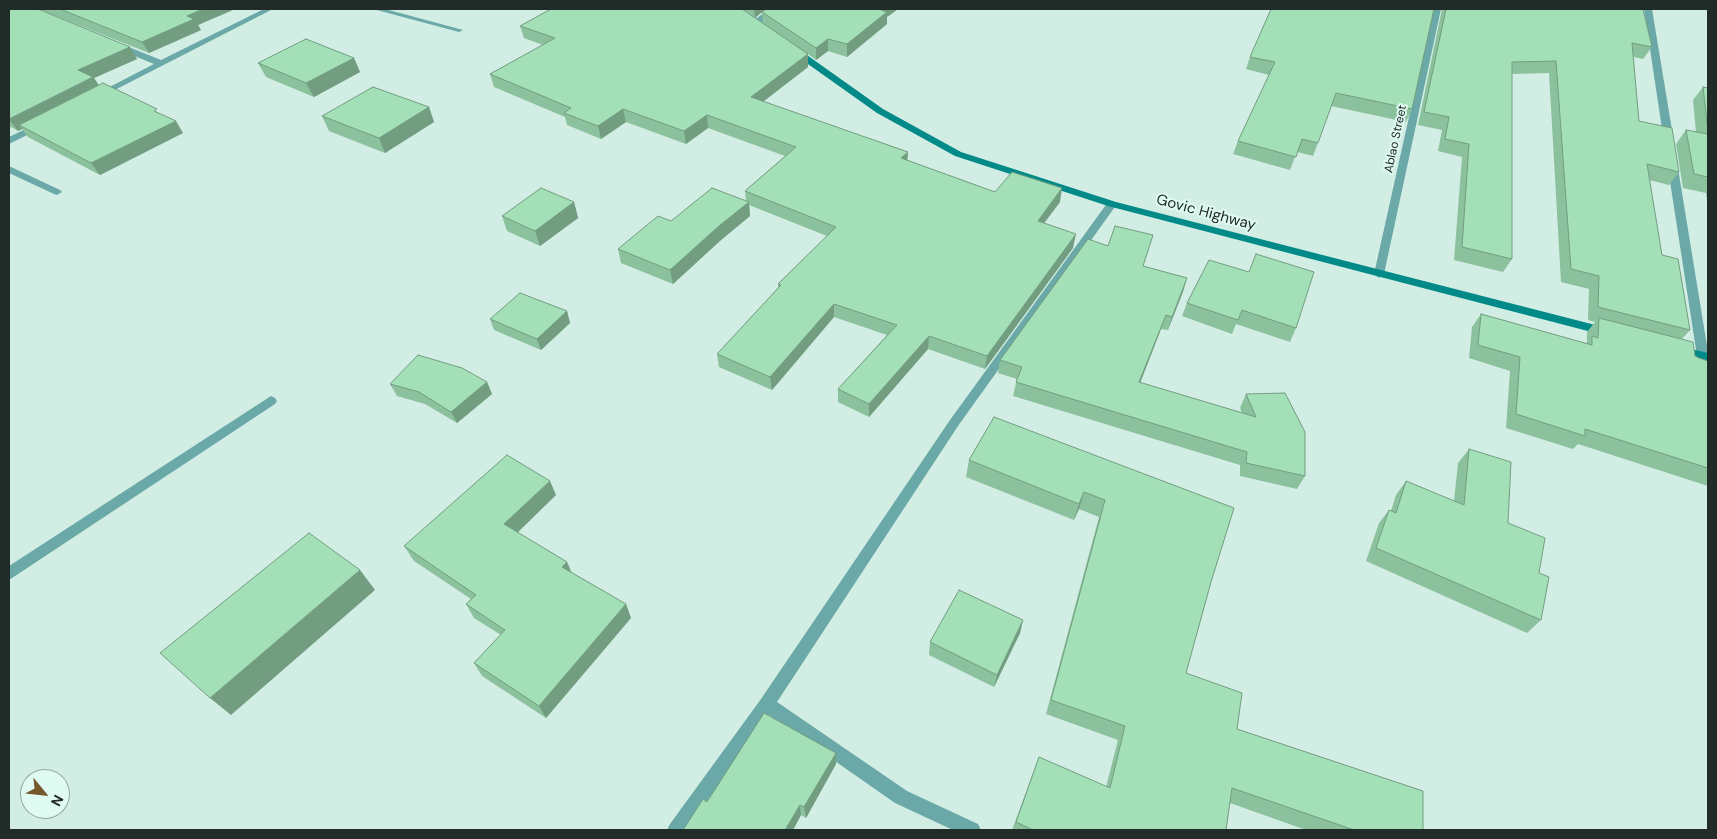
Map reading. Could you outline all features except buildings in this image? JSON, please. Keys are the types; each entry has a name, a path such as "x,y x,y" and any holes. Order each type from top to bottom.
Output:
{"main road":[{"name":"Govic Highway","path":"787,45 880,112 958,154 1112,204 1617,334"},
{"path":"1664,346 1705,357"}],"street":[{"path":"93,98 270,9"},
{"path":"377,9 459,30"},
{"path":"757,23 774,9"},
{"name":"Ablao Street","path":"1379,274 1437,9"},
{"path":"1648,9 1705,357"},
{"path":"107,41 160,63"},
{"path":"9,141 51,120"},
{"path":"9,168 57,192"},
{"path":"676,830 767,704 954,423 1112,204"},
{"path":"9,574 271,401"},
{"path":"767,704 901,797 972,830"}]}
